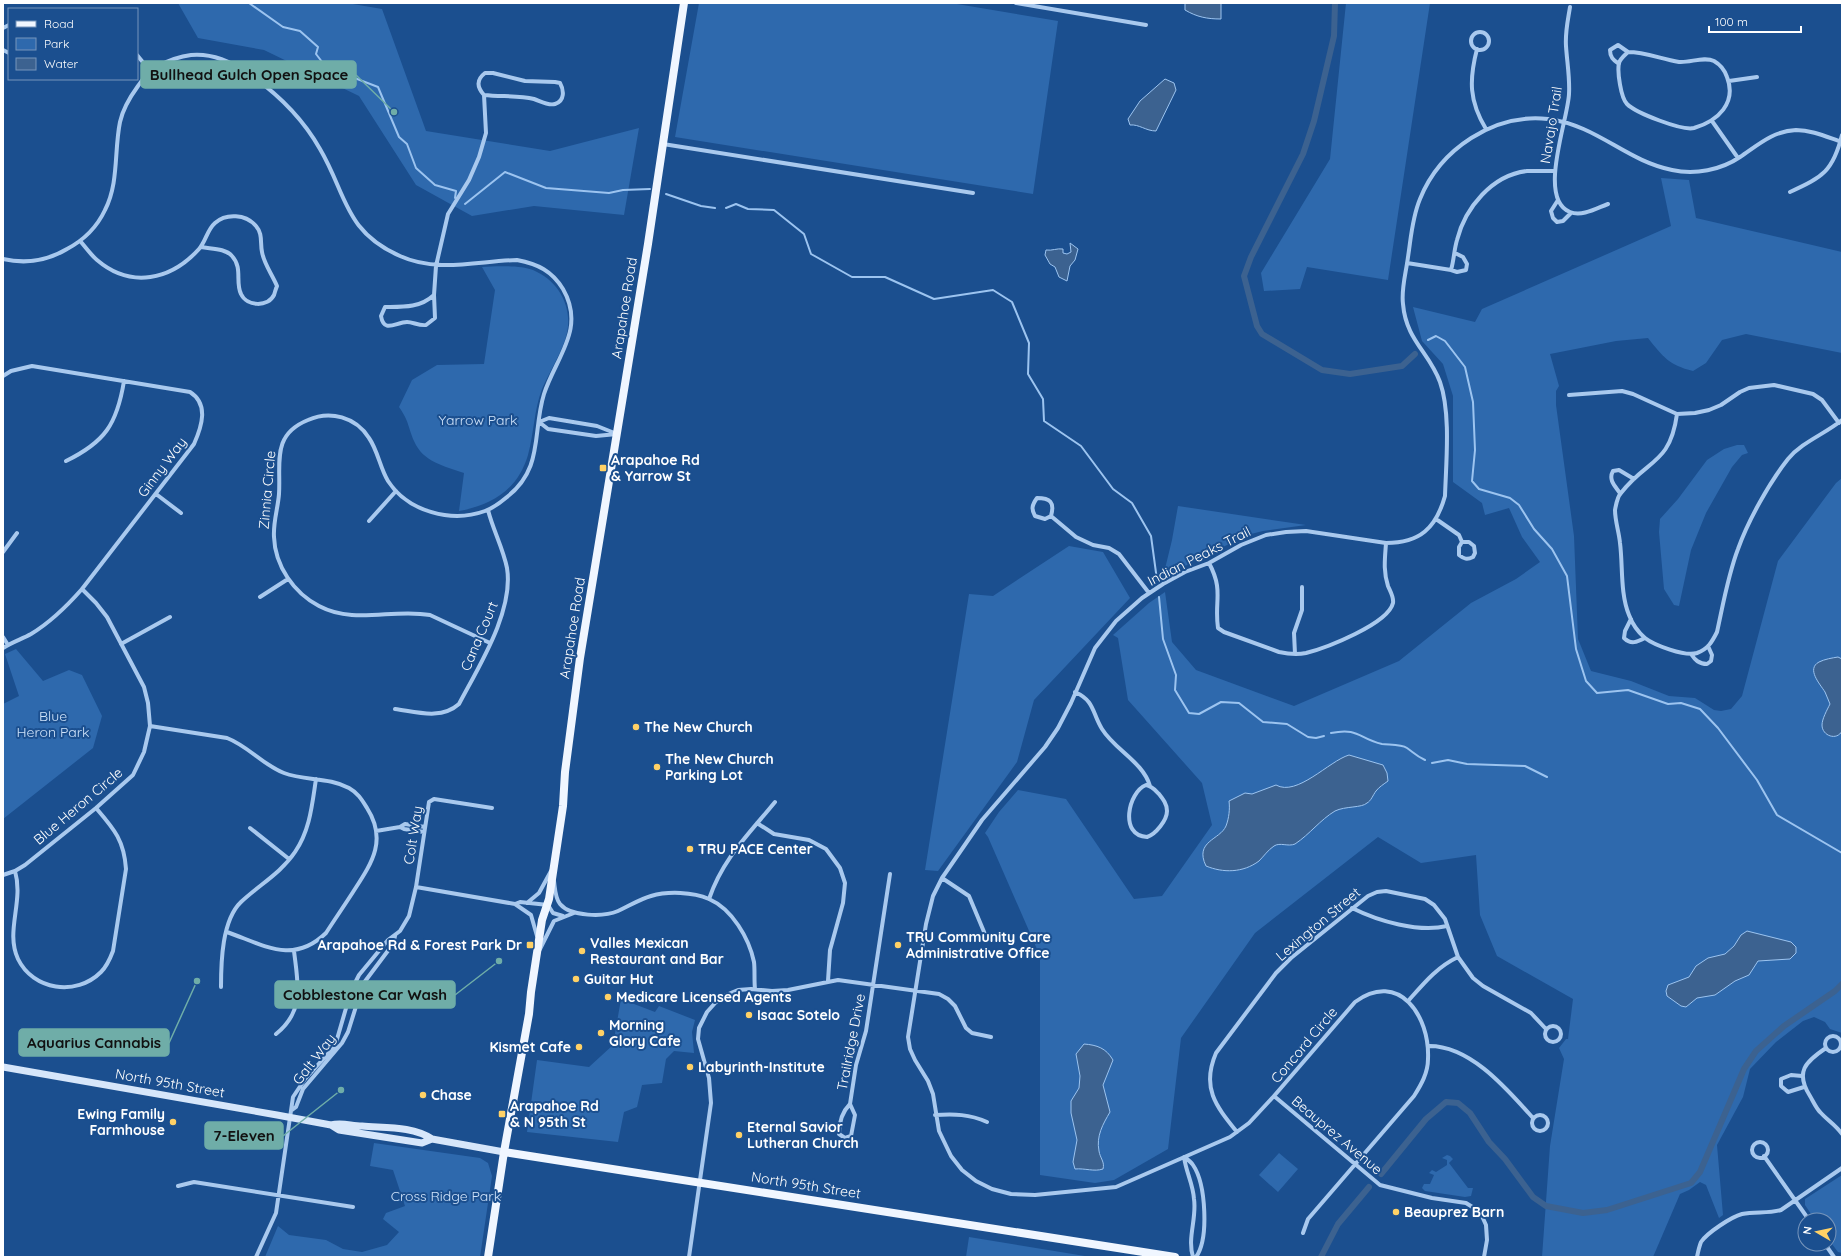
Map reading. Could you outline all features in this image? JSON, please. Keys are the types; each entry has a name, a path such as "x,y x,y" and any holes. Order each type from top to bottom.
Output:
{"main road":[{"name":"Arapahoe Road","path":"488,1257 504,1152 529,1014 542,920 548,905 563,806 565,772 580,658 617,434 684,3"},
{"name":"North 95th Street","path":"3,1067 291,1114 331,1125 340,1123 381,1127 424,1134 432,1139 504,1152 1175,1257"}],"street":[{"path":"1016,3 1146,25"},
{"name":"Navajo Trail","path":"1570,7 1566,28 1569,96 1557,151 1555,171 1558,200 1551,211 1552,218 1557,222 1562,221 1571,213 1584,213 1608,204"},
{"path":"1483,33 1489,40 1488,46 1483,49 1477,49 1472,44 1472,38 1475,34 1483,33"},
{"path":"1619,64 1613,61 1610,55 1610,50 1618,45 1628,52 1637,52 1679,62 1706,59 1714,61 1725,71 1729,81 1730,100 1726,108 1712,120 1693,128 1686,129 1676,127 1633,109 1626,104 1622,96 1619,64 1622,57 1628,52"},
{"path":"1477,49 1471,82 1476,108 1486,129"},
{"path":"3,258 30,262 59,254 80,242 96,225 106,209 112,189 120,124 124,109 141,81 150,71 176,59 190,55 218,57 232,62 263,84 298,117 321,150 348,211 370,238 384,248 401,257 418,263 436,266 517,260 530,262 542,267 557,281 572,308 572,325 569,339 545,392 534,457 528,472 512,493 488,510"},
{"path":"138,56 150,71"},
{"path":"434,295 424,303 413,306 386,307 381,316 382,320 390,327 408,322 426,326 435,318 434,295 436,266 448,214 469,180 479,157 486,133 484,95 479,89 478,82 480,76 485,73 493,73 525,82 555,82 560,83 563,89 561,101 556,104 549,104 520,97 484,95"},
{"path":"1729,81 1757,77"},
{"name":"Indian Peaks Trail","path":"962,1170 951,1156 943,1142 935,1115 933,1094 928,1081 910,1049 908,1037 928,914 933,896 942,878 982,820 1046,745 1058,728 1084,669 1101,639 1121,616 1149,593 1185,572 1209,563 1249,541 1266,535 1306,531 1386,543 1399,543 1411,540 1423,534 1436,519 1441,509 1445,496 1446,406 1440,382 1433,368 1418,347 1405,319 1403,288 1414,219 1419,200 1430,178 1443,161 1457,148 1486,129 1510,122 1531,119 1548,119 1564,122 1600,136 1647,163 1674,171 1706,170 1722,166 1738,158 1765,139 1786,131 1808,131 1841,142"},
{"path":"1712,120 1738,158"},
{"path":"1790,192 1814,181 1828,170 1834,160 1842,135"},
{"path":"662,144 973,193"},
{"path":"1451,270 1456,242 1466,215 1479,197 1505,178 1518,173 1527,171 1555,171"},
{"path":"1558,200 1563,207 1571,213"},
{"path":"80,242 96,260 110,269 128,277 149,278 169,272 184,263 201,247 208,232 215,223 226,217 236,216 247,219 256,226 261,235 262,252 265,262 277,286 274,295 267,302 257,304 247,301 242,295 239,286 240,272 232,256 218,249 201,247"},
{"path":"1407,263 1457,272 1466,270 1467,264 1463,257 1455,253"},
{"name":"Ginny Way","path":"3,376 11,371 32,366 190,392 197,396 201,402 202,420 200,432 194,444 82,589 49,621 31,634 3,648"},
{"path":"66,461 85,452 98,442 104,435 120,404 124,381"},
{"path":"1568,395 1622,391 1633,394 1677,414 1695,414 1722,405 1740,392 1749,388 1761,385 1774,385 1813,394 1822,400 1840,421 1788,459 1765,494 1746,529 1737,551 1717,632 1708,646 1695,654 1666,648 1645,638 1631,619 1625,602 1620,544 1616,519 1616,508 1620,493 1665,451 1675,430 1677,414"},
{"name":"Zinnia Circle","path":"488,510 467,515 450,516 422,509 408,501 396,492 382,469 369,438 355,423 344,417 327,415 309,419 293,429 285,439 279,451 279,496 274,537 276,552 288,579 303,595 318,606 343,615 357,617 420,613 430,615 490,643"},
{"path":"539,422 549,418 597,426 617,434"},
{"path":"539,422 548,429 596,436 617,434"},
{"path":"1620,493 1611,481 1610,475 1613,471 1619,470 1634,479"},
{"path":"369,521 396,492"},
{"path":"156,494 181,514"},
{"path":"1037,498 1045,498 1050,501 1053,508 1051,516 1045,519 1035,516 1032,511 1032,504 1037,498"},
{"name":"Cana Court","path":"395,709 436,714 453,710 459,704 490,643 502,616 507,599 508,581 504,557 488,510"},
{"path":"1051,516 1076,537 1093,545 1109,548 1119,554 1149,593"},
{"path":"1436,519 1459,535 1462,542"},
{"path":"3,552 17,533"},
{"path":"1462,542 1469,542 1474,546 1475,552 1473,558 1463,558 1459,555 1458,547 1462,542"},
{"path":"1209,563 1215,574 1218,586 1218,628 1224,632 1279,652 1295,654 1306,653 1342,640 1373,624 1390,610 1393,599 1384,575 1386,543"},
{"path":"260,597 288,579"},
{"path":"1295,654 1294,633 1302,610 1302,586"},
{"name":"Blue Heron Circle","path":"3,875 15,872 25,865 96,808 132,775 140,764 144,752 150,726 148,702 144,687 107,617 82,589"},
{"path":"121,644 170,617"},
{"path":"1631,619 1624,631 1624,638 1632,643 1645,638"},
{"path":"3,637 8,645"},
{"path":"1691,654 1695,660 1701,664 1707,664 1711,661 1712,655 1708,646"},
{"path":"1075,692 1086,698 1091,704 1103,730 1113,743 1146,776 1150,786 1162,798 1168,810 1167,815 1156,832 1151,836 1144,837 1135,833 1130,826 1129,812 1142,787 1150,786"},
{"path":"150,726 227,738 235,741 272,768 292,776 340,784 350,789 360,796 369,811 376,831 376,843 371,864 326,933 318,941 308,947 294,951 270,948 227,932"},
{"path":"221,986 221,967 230,919 236,908 280,870 289,860 303,839 308,824 316,779"},
{"name":"Colt Way","path":"416,887 429,802 431,800 492,808"},
{"path":"709,899 716,880 725,863 775,802"},
{"path":"15,872 19,892 13,939 15,952 26,971 43,984 55,987 68,988 91,980 101,972 113,951 126,869 125,855 117,833 96,808"},
{"path":"757,823 774,834 809,840 826,849 840,868 844,883 843,903 830,950 828,981"},
{"path":"376,831 400,827 405,824 425,827"},
{"path":"400,827 404,830 424,832"},
{"path":"250,828 289,860"},
{"path":"527,903 539,893 554,866"},
{"path":"554,866 554,881 559,902 565,908 574,913 603,914 616,912 650,896 659,894 676,893 709,899 733,919 743,933 749,945 754,963 755,989"},
{"name":"Trailridge Drive","path":"850,1104 856,1065 866,1031 890,874"},
{"path":"942,878 969,896 987,939"},
{"path":"416,887 515,904 525,909 532,917 537,938 538,955"},
{"name":"Galt Way","path":"291,1114 291,1101 298,1088 334,1046 351,991 359,975 388,940 400,931 409,916 416,887"},
{"name":"Lexington Street","path":"1237,1132 1221,1112 1210,1088 1209,1076 1211,1064 1216,1053 1276,973 1291,958 1352,908 1368,896 1377,892 1386,891 1426,900 1434,905 1441,912 1458,957 1473,978 1483,986 1531,1013 1546,1029 1546,1038 1550,1042 1555,1043 1560,1039 1562,1034 1560,1028 1551,1026 1546,1029"},
{"path":"515,904 520,902 548,905 553,912 564,916 571,916 574,913"},
{"path":"1352,908 1373,918 1425,928 1434,929 1447,926"},
{"path":"538,955 553,922 564,916"},
{"name":"Galt Way","path":"291,1114 296,1107 303,1089 342,1043 348,1032 362,984 393,944 395,936"},
{"path":"276,1034 291,1020 297,1001 298,985 294,951"},
{"path":"1304,1233 1308,1219 1414,1096 1420,1086 1428,1060 1428,1046 1423,1023 1409,1000 1433,972 1445,963 1458,957"},
{"path":"689,1257 701,1182 711,1103 709,1078 698,1039 699,1028 704,1015 716,1002 726,995 738,990 788,990 838,980 874,984 939,994 948,999 955,1006 966,1028 975,1034 991,1037"},
{"name":"Concord Circle","path":"962,1170 976,1181 992,1189 1011,1194 1024,1195 1116,1187 1237,1132 1249,1123 1359,999 1373,992 1384,991 1396,994 1409,1000"},
{"path":"1833,1036 1838,1038 1841,1043 1838,1050 1833,1052 1826,1048 1825,1044 1828,1037 1833,1036"},
{"path":"1428,1046 1451,1049 1485,1070 1496,1079 1533,1118"},
{"path":"1826,1048 1811,1059 1804,1068 1802,1076 1804,1087 1819,1112 1830,1120 1842,1134"},
{"path":"1802,1076 1786,1076 1782,1080 1781,1086 1788,1092 1804,1087"},
{"name":"Beauprez Avenue","path":"1274,1096 1380,1185 1418,1195 1466,1202 1474,1208 1481,1214 1486,1224 1487,1240 1484,1257"},
{"path":"850,1104 855,1115 851,1136 845,1138 838,1134 842,1112 850,1104"},
{"path":"935,1115 956,1113 968,1115 987,1122"},
{"path":"256,1257 275,1217 291,1114"},
{"path":"1540,1114 1545,1117 1548,1122 1547,1127 1540,1131 1535,1130 1531,1123 1533,1118 1540,1114"},
{"path":"1761,1142 1767,1147 1768,1152 1764,1156 1760,1158 1753,1154 1752,1147 1756,1143 1761,1142"},
{"path":"1764,1156 1804,1212"},
{"path":"1184,1157 1193,1164 1199,1179 1204,1201 1201,1250 1194,1257 1190,1248 1195,1199 1185,1170 1184,1157"},
{"path":"1697,1257 1702,1242 1706,1236 1735,1216 1743,1214 1770,1213 1781,1210 1842,1168"},
{"path":"178,1186 194,1182 353,1207"}],"green space":[{"path":"178,3 347,3 382,9 426,131 550,151 639,128 624,215 534,206 472,216 416,185 359,96 264,50 198,38"},
{"path":"699,3 951,3 1058,21 1033,194 675,137"},
{"path":"1346,3 1430,3 1388,280 1307,267 1300,289 1264,291 1261,273 1330,159"},
{"path":"1661,178 1689,180 1696,218 1842,252 1842,353 1746,334 1722,340 1706,363 1693,371 1672,363 1648,338 1616,341 1550,354 1559,386 1556,391 1556,405 1574,536 1578,639 1591,671 1631,681 1669,696 1695,698 1714,710 1721,711 1731,709 1742,696 1778,561 1836,483 1842,478 1842,1033 1830,1029 1825,1022 1814,1017 1803,1021 1776,1042 1750,1069 1743,1097 1717,1145 1723,1215 1719,1218 1706,1185 1700,1182 1689,1190 1680,1194 1653,1257 1542,1257 1550,1146 1564,1059 1559,1048 1566,1039 1568,1039 1573,999 1497,956 1480,915 1476,855 1421,863 1378,837 1255,933 1181,1038 1168,1149 1114,1180 1095,1183 1040,1175 1040,956 985,833 999,812 1018,790 1066,799 1134,899 1162,896 1212,825 1202,783 1128,700 1118,638 1113,635 1149,603 1165,592 1172,642 1196,670 1294,706 1399,661 1471,603 1516,579 1540,562 1522,537 1509,508 1485,515 1482,503 1453,482 1453,396 1443,364 1422,341 1413,307 1475,322 1482,309 1671,226"},
{"name":"Yarrow Park","path":"482,267 522,267 528,268 543,275 558,290 563,299 567,308 568,329 563,346 539,397 532,438 524,467 511,486 502,494 483,504 459,511 464,473 435,462 423,454 414,441 407,420 399,407 412,380 437,365 484,364 495,290"},
{"path":"1737,445 1744,445 1748,453 1742,455 1732,467 1706,513 1691,550 1679,606 1674,605 1664,589 1659,532 1660,519 1678,499 1707,460 1724,449"},
{"path":"1178,506 1306,525 1263,531 1247,535 1163,577"},
{"path":"1069,546 1103,552 1130,598 1034,700 1017,762 938,871 925,870 969,594 993,596"},
{"name":"Blue Heron Park","path":"16,649 43,681 69,670 82,675 102,716 93,748 3,819 3,704 19,696 5,654"},
{"path":"621,999 655,1012 659,1006 695,1020 692,1032 694,1053 674,1051 666,1059 662,1083 642,1085 637,1107 624,1112 618,1142 527,1132 537,1060 589,1067 613,1045"},
{"name":"Cross Ridge Park","path":"374,1143 480,1158 488,1163 492,1176 480,1257 265,1257 278,1226 289,1235 326,1240 343,1249 362,1252 387,1245 399,1232 383,1219 386,1213 405,1206 393,1170 370,1166"},
{"path":"1279,1153 1298,1169 1278,1192 1259,1175"},
{"path":"1447,1155 1453,1159 1449,1163 1468,1188 1473,1188 1471,1196 1465,1197 1425,1191 1422,1188 1424,1184 1430,1184 1434,1175 1429,1173 1432,1170 1436,1172 1447,1165 1447,1160 1442,1158"},
{"path":"1842,1175 1842,1253 1837,1251 1837,1212 1810,1212 1805,1205 1805,1199"},
{"path":"969,1237 1091,1257 966,1257"}],"water":[{"path":"1185,3 1221,3 1221,19 1198,16 1185,10"},
{"path":"1165,79 1174,83 1176,90 1156,131 1130,125 1128,119 1140,101"},
{"path":"1070,243 1078,249 1075,260 1070,266 1067,281 1059,277 1055,267 1050,264 1045,255 1046,250 1059,249 1063,249 1063,253 1067,254 1071,252"},
{"path":"1838,657 1842,659 1842,731 1837,736 1830,736 1824,732 1822,725 1830,704 1825,692 1815,677 1814,669 1815,665 1819,662"},
{"path":"1349,755 1383,765 1387,773 1388,781 1377,790 1365,805 1335,811 1295,844 1276,845 1259,861 1246,868 1226,871 1206,866 1203,858 1203,851 1205,846 1219,835 1226,826 1229,814 1229,801 1245,793 1252,794 1276,785 1284,787 1293,786 1313,777"},
{"path":"1747,931 1791,942 1796,947 1796,953 1790,959 1758,961 1749,975 1735,981 1715,995 1697,998 1686,1007 1681,1006 1667,996 1666,991 1668,985 1689,977 1696,966 1708,958 1725,954 1734,946 1741,935"},
{"path":"1084,1044 1101,1048 1113,1060 1103,1085 1110,1112 1098,1140 1100,1156 1103,1162 1103,1169 1100,1170 1075,1169 1073,1162 1077,1140 1071,1113 1071,1101 1079,1088 1080,1076 1076,1054"}],"waterway":[{"path":"249,3 283,27 300,31 318,47 316,54 326,67 378,87 399,137 407,144 416,168 435,185 456,191 455,198"},
{"path":"1335,3 1334,36 1314,121 1303,154 1251,257 1244,276 1257,326 1262,334 1322,370 1350,374 1402,366 1415,354"},
{"path":"465,204 505,172 546,188 609,193 623,190 650,189"},
{"path":"666,194 701,206 715,208"},
{"path":"726,208 736,204 748,209 774,210 804,234 811,254 852,277 885,277 934,299 993,290 1012,302 1029,343 1028,374 1043,399 1044,421 1081,446 1113,489 1132,503 1151,536 1157,580"},
{"path":"1428,340 1436,336 1445,341 1465,367 1473,402 1475,450 1472,481 1479,489 1510,498 1519,505 1534,529 1552,549 1567,576 1576,649 1586,681 1597,693 1628,690 1668,704 1681,703 1700,709 1718,728 1757,780 1777,815 1842,853"},
{"path":"1159,597 1163,639 1176,675 1175,690 1189,713 1199,714 1221,702 1239,703 1263,722 1287,724 1308,737 1316,738 1324,736"},
{"path":"1331,733 1348,731 1374,742 1402,746 1425,760"},
{"path":"1432,763 1448,760 1467,764 1525,766 1547,777"},
{"path":"1381,1174 1426,1119 1446,1102 1458,1103 1470,1113 1489,1142 1505,1159 1533,1197 1546,1206 1583,1213 1607,1210 1691,1183 1700,1172 1744,1069 1756,1051 1784,1026 1835,991 1842,984"},
{"path":"1321,1257 1338,1224 1369,1187"}],"place":[{"name":"Bullhead Gulch Open Space","path":"394,112"},
{"name":"Arapahoe Rd & Yarrow St","path":"603,468"},
{"name":"The New Church","path":"636,727"},
{"name":"The New Church Parking Lot","path":"657,767"},
{"name":"TRU PACE Center","path":"690,849"},
{"name":"Arapahoe Rd & Forest Park Dr","path":"530,945"},
{"name":"TRU Community Care Administrative Office","path":"898,945"},
{"name":"Valles Mexican Restaurant and Bar","path":"582,951"},
{"name":"Cobblestone Car Wash","path":"499,961"},
{"name":"Guitar Hut","path":"576,979"},
{"name":"Aquarius Cannabis","path":"197,981"},
{"name":"Medicare Licensed Agents","path":"608,997"},
{"name":"Isaac Sotelo","path":"749,1015"},
{"name":"Morning Glory Cafe","path":"601,1033"},
{"name":"Kismet Cafe","path":"579,1047"},
{"name":"Labyrinth-Institute","path":"690,1067"},
{"name":"7-Eleven","path":"341,1090"},
{"name":"Chase","path":"423,1095"},
{"name":"Arapahoe Rd & N 95th St","path":"502,1114"},
{"name":"Ewing Family Farmhouse","path":"173,1122"},
{"name":"Eternal Savior Lutheran Church","path":"739,1135"},
{"name":"Beauprez Barn","path":"1396,1212"}]}
